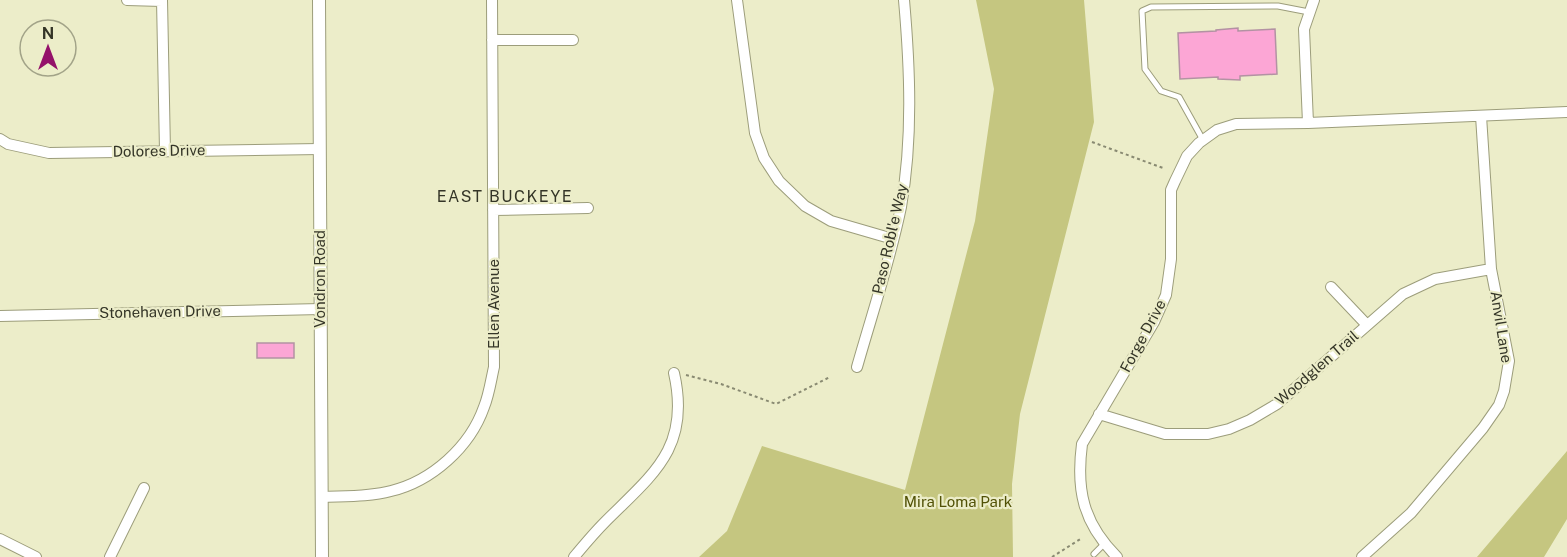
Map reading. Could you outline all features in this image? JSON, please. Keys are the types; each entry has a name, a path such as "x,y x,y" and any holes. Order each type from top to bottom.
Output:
{"street":[{"path":"127,0 162,1 165,151"},
{"name":"Vondron Road","path":"319,0 322,557"},
{"name":"Ellen Avenue","path":"322,497 368,495 403,488 432,472 448,460 476,425 484,407 494,367 492,0"},
{"path":"737,0 755,133 764,158 779,181 805,206 831,221 892,239"},
{"name":"Paso Robl'e Way","path":"857,367 901,207 910,104 904,0"},
{"path":"1308,123 1304,29 1314,0"},
{"path":"492,40 573,40"},
{"name":"Forge Drive","path":"1117,557 1104,544 1085,508 1080,487 1082,444 1154,322 1166,295 1171,259 1172,190 1187,156 1217,130 1236,124 1567,112"},
{"name":"Anvil Lane","path":"1362,557 1411,513 1483,428 1504,391 1509,361 1491,269 1481,116"},
{"name":"Dolores Drive","path":"0,139 8,144 49,153 320,149"},
{"path":"493,210 588,208"},
{"name":"Woodglen Trail","path":"1099,414 1165,434 1208,434 1229,429 1277,404 1403,294 1435,279 1491,269"},
{"path":"1331,287 1367,325"},
{"name":"Stonehaven Drive","path":"0,316 321,309"},
{"path":"574,557 638,491 666,456 680,408 674,373"},
{"path":"110,557 144,488"},
{"path":"0,539 36,557"}],"lane":[{"path":"1204,140 1179,97 1161,91 1145,69 1142,11 1151,6 1278,6 1309,12"},
{"path":"1094,554 1104,544"}],"path":[{"path":"1092,142 1163,168"},
{"path":"674,373 721,384 776,404 831,377"},
{"path":"1052,557 1082,538"}],"green space":[{"name":"Mira Loma Park","path":"976,0 1084,0 1094,122 1020,414 1012,484 1013,557 699,557 727,531 762,446 905,490 975,221 994,89"},
{"path":"1567,451 1567,519 1544,557 1477,557"}],"building":[{"path":"1238,28 1238,31 1275,29 1277,74 1240,76 1240,80 1218,79 1218,77 1180,79 1178,33"},
{"path":"257,343 294,343 294,358 257,358"}],"district":[{"name":"EAST BUCKEYE","path":"505,196"}]}
